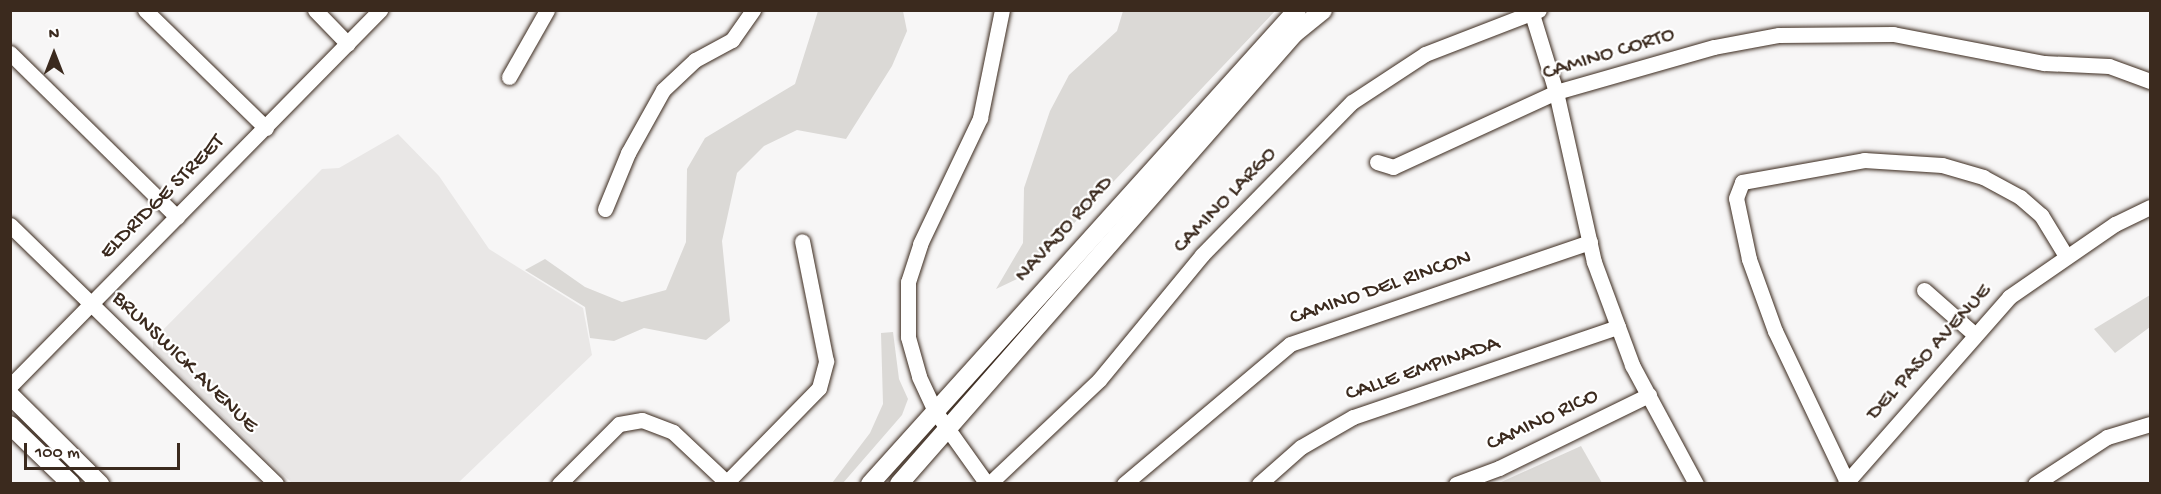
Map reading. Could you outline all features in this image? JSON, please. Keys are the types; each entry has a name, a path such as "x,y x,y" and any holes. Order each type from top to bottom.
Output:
{"main road":[{"name":"NAVAJO ROAD","path":"870,483 1297,10"},
{"name":"NAVAJO ROAD","path":"899,483 1295,33 1323,10"},
{"path":"10,395 100,483"},
{"path":"10,425 71,483"}],"street":[{"path":"145,10 266,128"},
{"path":"315,10 348,44"},
{"name":"ELDRIDGE STREET","path":"10,386 380,10"},
{"path":"509,77 547,10"},
{"path":"605,209 628,153 663,90 695,60 732,40 753,10"},
{"path":"988,483 950,427 935,411 908,337 908,282 920,244 980,118 1002,10"},
{"path":"1536,12 1590,242 1618,327 1649,395 1696,483"},
{"name":"CAMINO LARGO","path":"988,483 1115,363 1202,255 1352,102 1425,54 1536,12"},
{"name":"CAMINO CORTO","path":"1377,162 1393,167 1402,164 1556,92 1714,47 1779,35 1855,32 1949,43 2044,63 2109,66 2151,81"},
{"path":"10,52 177,217"},
{"path":"1847,483 1775,331 1753,269 1736,198 1742,182 1864,160 1942,165 1983,177 2020,197 2041,215 2066,255"},
{"name":"DEL PASO AVENUE","path":"1847,483 1973,333 2009,297 2066,255 2151,207"},
{"name":"BRUNSWICK AVENUE","path":"10,225 276,483"},
{"path":"559,483 619,424 642,420 672,432 726,483 819,388 826,361 802,241"},
{"name":"CAMINO DEL RINCON","path":"1124,483 1290,344 1590,242"},
{"path":"1924,290 1973,333"},
{"name":"CALLE EMPINADA","path":"1259,483 1301,447 1353,417 1618,327"},
{"name":"CAMINO RICO","path":"1456,483 1499,468 1649,395"},
{"path":"2035,483 2107,438 2151,424"}],"shaded area":[{"path":"818,11 903,11 907,31 892,66 846,139 797,130 764,146 737,173 722,241 730,321 706,340 644,328 614,341 590,338 585,307 525,270 545,259 585,287 622,302 666,290 686,242 687,169 705,138 795,84"},
{"path":"1123,11 1275,11 1025,275 996,289 1023,243 1024,188 1050,111 1069,75 1117,31"},
{"path":"398,134 439,176 489,249 583,308 592,355 458,483 292,483 153,349 153,340 322,169 339,168"},
{"path":"2150,295 2150,327 2115,353 2094,329"},
{"path":"893,332 899,379 908,399 902,415 843,483 832,483 870,433 883,404 881,333"},
{"path":"1581,446 1602,483 1499,483"}]}
